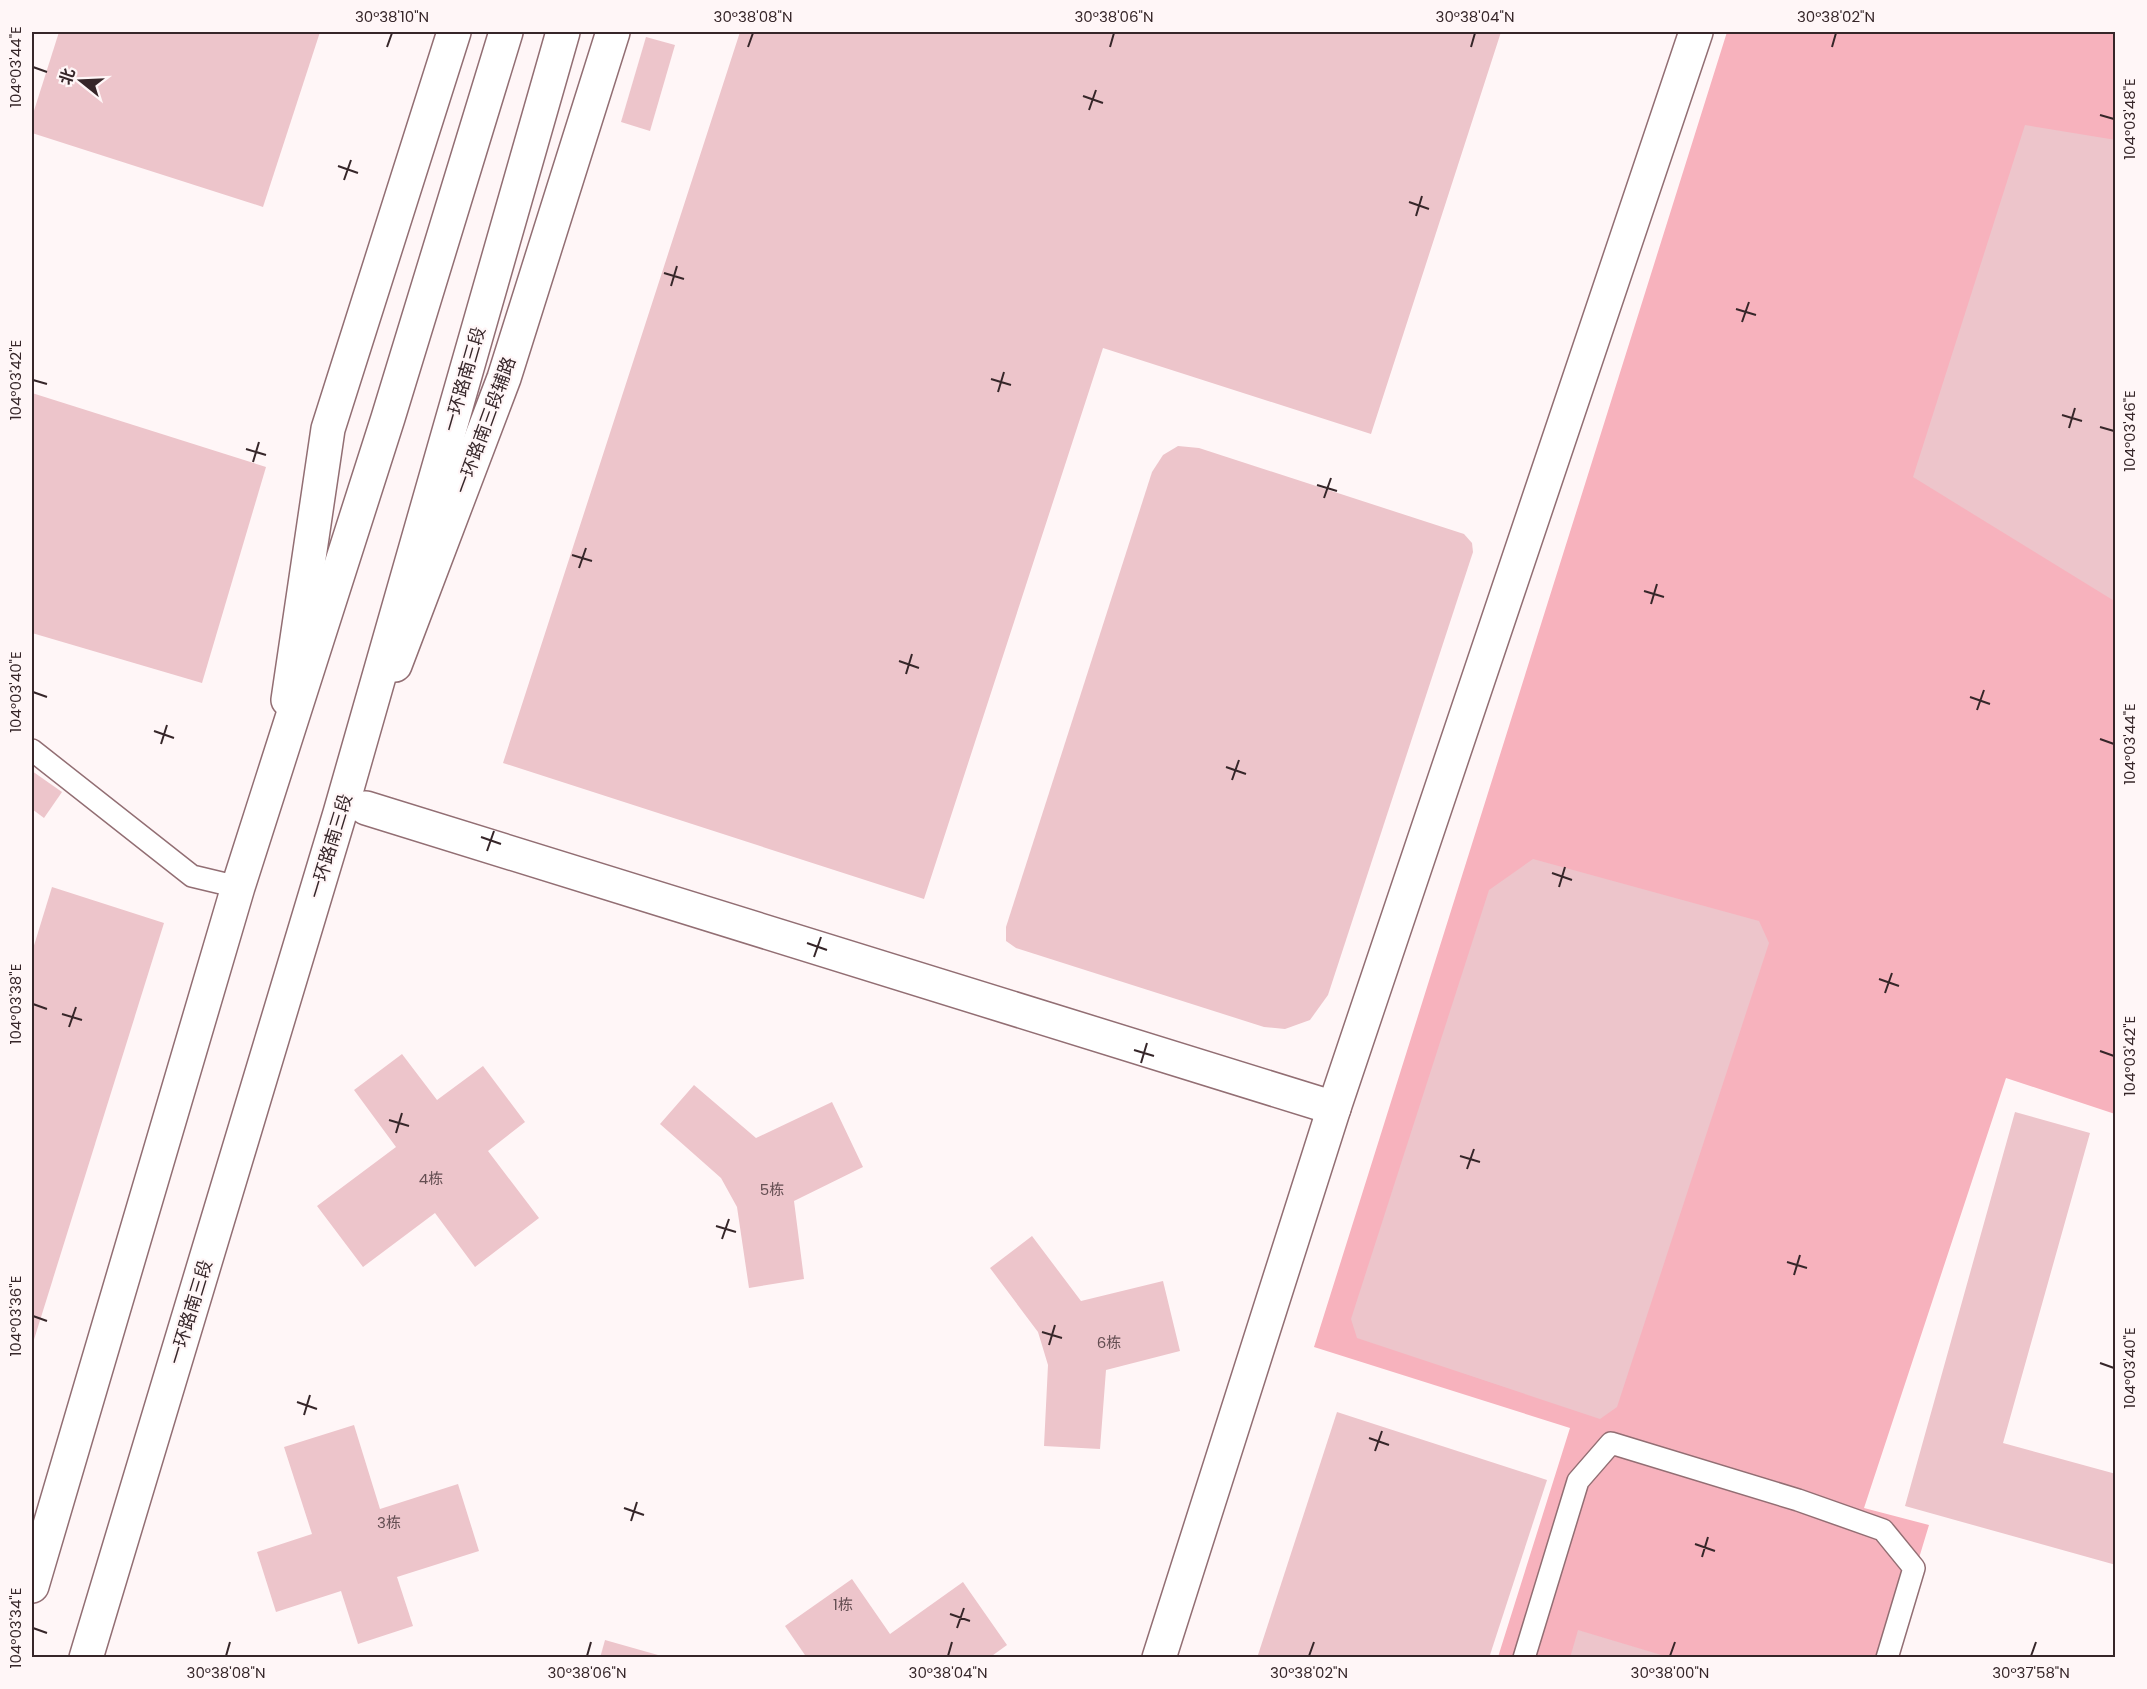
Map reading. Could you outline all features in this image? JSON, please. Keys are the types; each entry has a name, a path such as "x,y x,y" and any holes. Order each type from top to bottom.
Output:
{"main road":[{"path":"279,758 328,429 453,32"},
{"path":"32,1586 238,887 388,418 506,32"},
{"name":"一环路南三段","path":"86,1658 353,811 563,32"},
{"name":"一环路南三段辅路","path":"353,811 504,378 613,32"},
{"path":"1159,1658 1334,1108 1696,32"},
{"path":"353,811 1334,1108"}],"lane":[{"path":"32,750 192,876 238,887"},
{"path":"1524,1658 1578,1481 1611,1443 1798,1500 1883,1530 1914,1568 1887,1658"}],"shaded area":[{"path":"1727,32 2115,32 2115,1114 2006,1078 1864,1508 1929,1525 1889,1657 1498,1657 1570,1428 1314,1347"}],"building":[{"path":"59,32 320,32 263,207 32,133 32,117"},
{"path":"740,32 1501,32 1371,434 1103,348 924,899 503,763"},
{"path":"646,37 675,45 650,131 621,122"},
{"path":"2025,125 2116,140 2116,602 1913,477"},
{"path":"32,393 266,467 202,683 32,633"},
{"path":"1178,446 1199,448 1464,534 1472,543 1473,552 1328,995 1310,1020 1285,1029 1264,1027 1016,948 1006,941 1006,927 1152,472 1163,455"},
{"path":"32,771 62,792 44,818 32,809"},
{"path":"1533,859 1759,921 1769,943 1617,1407 1600,1419 1357,1338 1351,1319 1489,890"},
{"path":"52,887 164,923 32,1346 32,952"},
{"path":"402,1054 437,1100 483,1066 525,1122 488,1151 539,1218 475,1267 435,1213 363,1267 317,1206 396,1147 354,1090"},
{"path":"694,1085 756,1138 832,1102 863,1167 794,1201 804,1279 749,1288 737,1207 721,1178 660,1124"},
{"path":"2015,1112 2090,1133 2003,1443 2116,1474 2116,1565 1905,1506"},
{"path":"1032,1236 1081,1301 1163,1281 1180,1351 1106,1370 1100,1449 1044,1446 1048,1365 1038,1332 990,1268"},
{"path":"1337,1412 1547,1480 1489,1658 1257,1658"},
{"path":"354,1425 380,1509 458,1484 479,1551 397,1577 413,1626 358,1644 341,1591 276,1612 257,1552 312,1534 284,1447"},
{"path":"852,1579 890,1634 963,1582 1007,1645 989,1658 807,1658 785,1626"},
{"path":"1578,1630 1668,1657 1668,1658 1570,1658"},
{"path":"605,1640 665,1657 665,1658 600,1658"}]}
